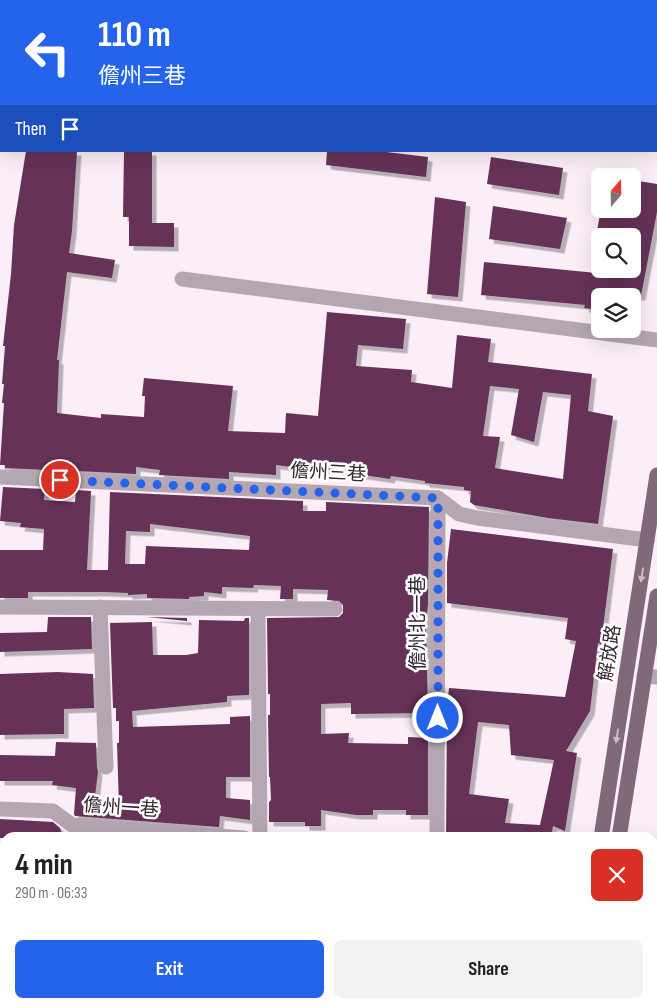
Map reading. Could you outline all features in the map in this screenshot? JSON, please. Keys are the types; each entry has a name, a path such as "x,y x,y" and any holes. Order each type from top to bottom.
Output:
{"main road":[{"name":"解放路","path":"602,832 657,475"},
{"name":"解放路","path":"620,832 651,676 657,596"}],"street":[{"path":"182,278 657,340"},
{"name":"儋州三巷","path":"0,477 438,498"},
{"path":"438,498 459,514 477,518 647,540"},
{"name":"儋州北一巷","path":"437,832 438,498"},
{"path":"0,607 335,609"},
{"path":"100,607 106,767"},
{"path":"258,609 260,832"},
{"name":"儋州一巷","path":"0,809 53,811 72,825 157,832"}],"building":[{"path":"26,152 77,152 69,253 115,260 112,278 67,272 57,360 59,360 57,413 101,418 101,414 144,417 145,396 142,396 144,378 233,386 228,431 285,433 286,413 318,416 327,312 406,319 403,349 358,345 356,366 412,370 411,382 452,388 457,335 491,339 488,362 592,374 588,411 613,416 598,524 548,518 474,505 470,502 471,491 464,490 464,487 425,483 425,481 391,476 390,479 323,469 322,471 276,465 276,475 229,472 229,479 159,475 160,470 136,467 136,474 77,471 52,466 52,469 46,468 46,470 5,468 5,465 0,465 4,403 2,403 4,384 2,384 5,346 3,346 14,225","holes":["490,386 519,389 511,435 534,442 543,392 571,395 563,479 495,468 500,437 483,436"]},
{"path":"124,152 152,152 152,223 174,223 174,247 129,246 129,217 123,217"},
{"path":"327,152 386,152 428,157 426,177 326,165"},
{"path":"491,157 563,168 559,195 487,184"},
{"path":"641,181 657,184 657,212 641,296 641,288 591,288 591,309 584,308 585,305 481,295 484,262 591,272 591,278 641,278 641,228 597,228 599,218 641,218"},
{"path":"435,197 466,202 458,297 427,294"},
{"path":"493,206 567,218 560,249 489,239"},
{"path":"3,487 45,489 44,500 75,502 76,490 91,491 87,570 108,570 110,492 303,501 303,511 326,511 326,502 429,507 426,624 428,713 351,714 351,703 321,704 321,734 349,733 348,743 408,744 408,737 428,738 428,815 406,815 406,810 373,810 373,815 356,815 321,810 321,826 305,826 305,822 269,822 269,802 271,800 268,715 270,715 270,694 268,694 267,618 339,617 343,613 343,605 339,601 327,600 328,590 293,589 293,599 280,599 281,586 254,585 253,588 222,587 222,594 204,592 204,596 189,597 189,599 147,598 147,594 128,595 128,593 104,592 28,592 28,598 0,598 0,550 43,550 44,529 20,527 21,523 0,521","holes":["150,524 250,536 249,550 146,546 145,564 125,564 126,531 150,532"]},
{"path":"451,529 613,549 601,644 598,643 590,711 566,751 577,753 565,831 553,826 552,832 446,832 447,706 449,688 565,697 576,641 565,639 568,618 447,603 447,563","holes":["478,722 509,725 511,755 554,760 540,825 505,823 509,799 469,794"]},
{"path":"48,617 91,617 92,649 0,652 0,633 47,632"},
{"path":"147,617 187,618 187,621"},
{"path":"245,618 249,618 249,695 227,696 227,702 132,711 133,727 230,724 230,717 250,716 250,777 226,777 226,798 250,800 250,820 220,816 219,827 75,816 76,788 52,785 53,781 0,781 0,755 55,756 56,742 96,743 98,772 94,804 119,806 117,743 119,743 119,721 116,721 116,708 113,708 110,623 152,622 153,655 186,655 198,653 199,620 244,621"},
{"path":"58,672 93,674 94,708 64,709 64,734 0,735 0,674"},
{"path":"0,819 53,822 60,828 61,832 0,832"}],"route":[{"path":"60,480 438,498 438,718"}]}
